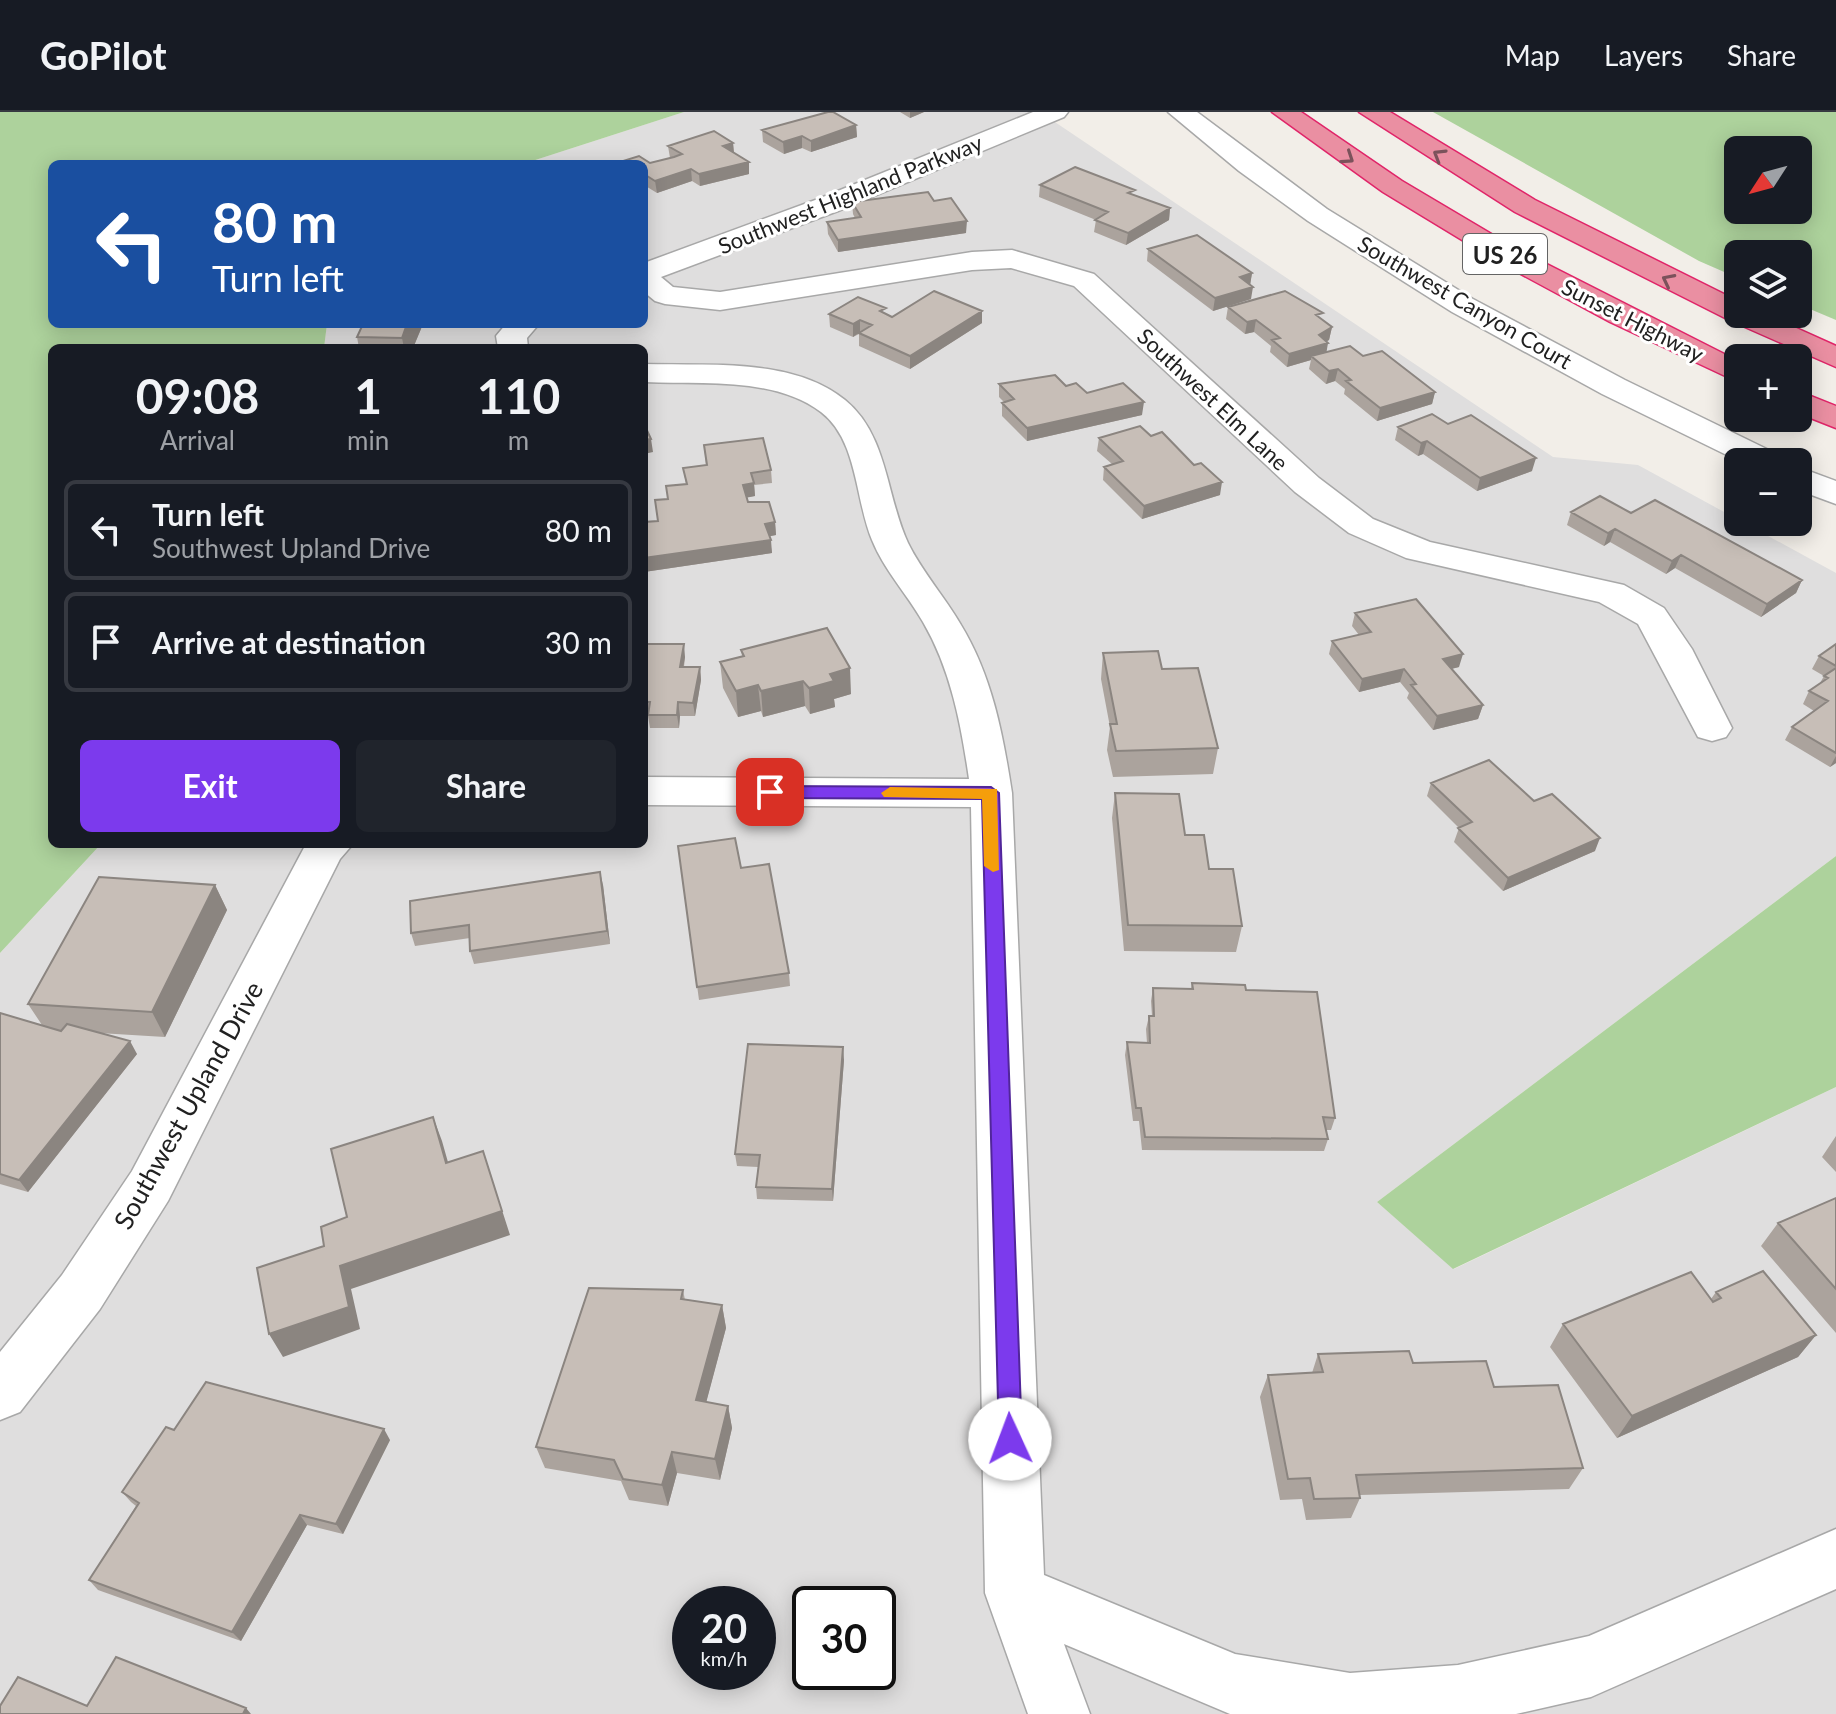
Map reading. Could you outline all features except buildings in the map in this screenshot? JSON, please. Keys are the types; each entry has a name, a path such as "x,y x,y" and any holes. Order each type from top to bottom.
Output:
{"highway":[{"name":"Sunset Highway","path":"1285,112 1347,157 1476,238 1724,366"},
{"name":"Sunset Highway","path":"1372,112 1525,206 1724,306"},
{"name":"Sunset Highway","path":"1770,328 1836,358"},
{"path":"1812,407 1836,418"}],"street":[{"name":"Southwest Highland Parkway","path":"648,273 828,205 1055,112"},
{"name":"Southwest Canyon Court","path":"1181,112 1285,192 1431,286 1593,376 1739,448"},
{"name":"Southwest Elm Lane","path":"648,279 665,295 720,301 972,261 1012,259 1084,280 1307,485 1361,526 1419,550 1611,593 1651,616 1673,649 1712,728"},
{"path":"648,373 762,379 799,389 830,404 848,420 859,441 890,542 960,657 982,731 991,793 1015,1593 1059,1714"},
{"path":"1812,483 1836,494"},
{"path":"648,791 991,793"},
{"name":"Southwest Upland Drive","path":"0,1394 81,1292 150,1186 326,848"},
{"path":"1015,1593 1235,1685 1350,1704 1458,1696 1591,1666 1836,1559"}],"shaded area":[{"path":"684,112 1040,112 1553,457 1638,465 1724,512 1724,536 1768,536 1836,573 1836,856 1377,1202 1454,1269 1836,1087 1836,1714 0,1714 0,953 97,848 648,848 648,344 324,344 326,328 648,328 648,160 535,160"}],"green space":[{"path":"0,112 684,112 535,160 48,160 48,328 326,328 324,344 48,344 48,848 97,848 0,953"},
{"path":"1433,112 1836,112 1836,320 1812,310 1812,240 1724,240 1724,272 1699,261"},
{"path":"1836,856 1836,1087 1453,1269 1377,1202"}],"slow traffic":[{"path":"890,793 991,793 993,866"}],"route":[{"path":"770,792 991,793 1010,1439"}]}
